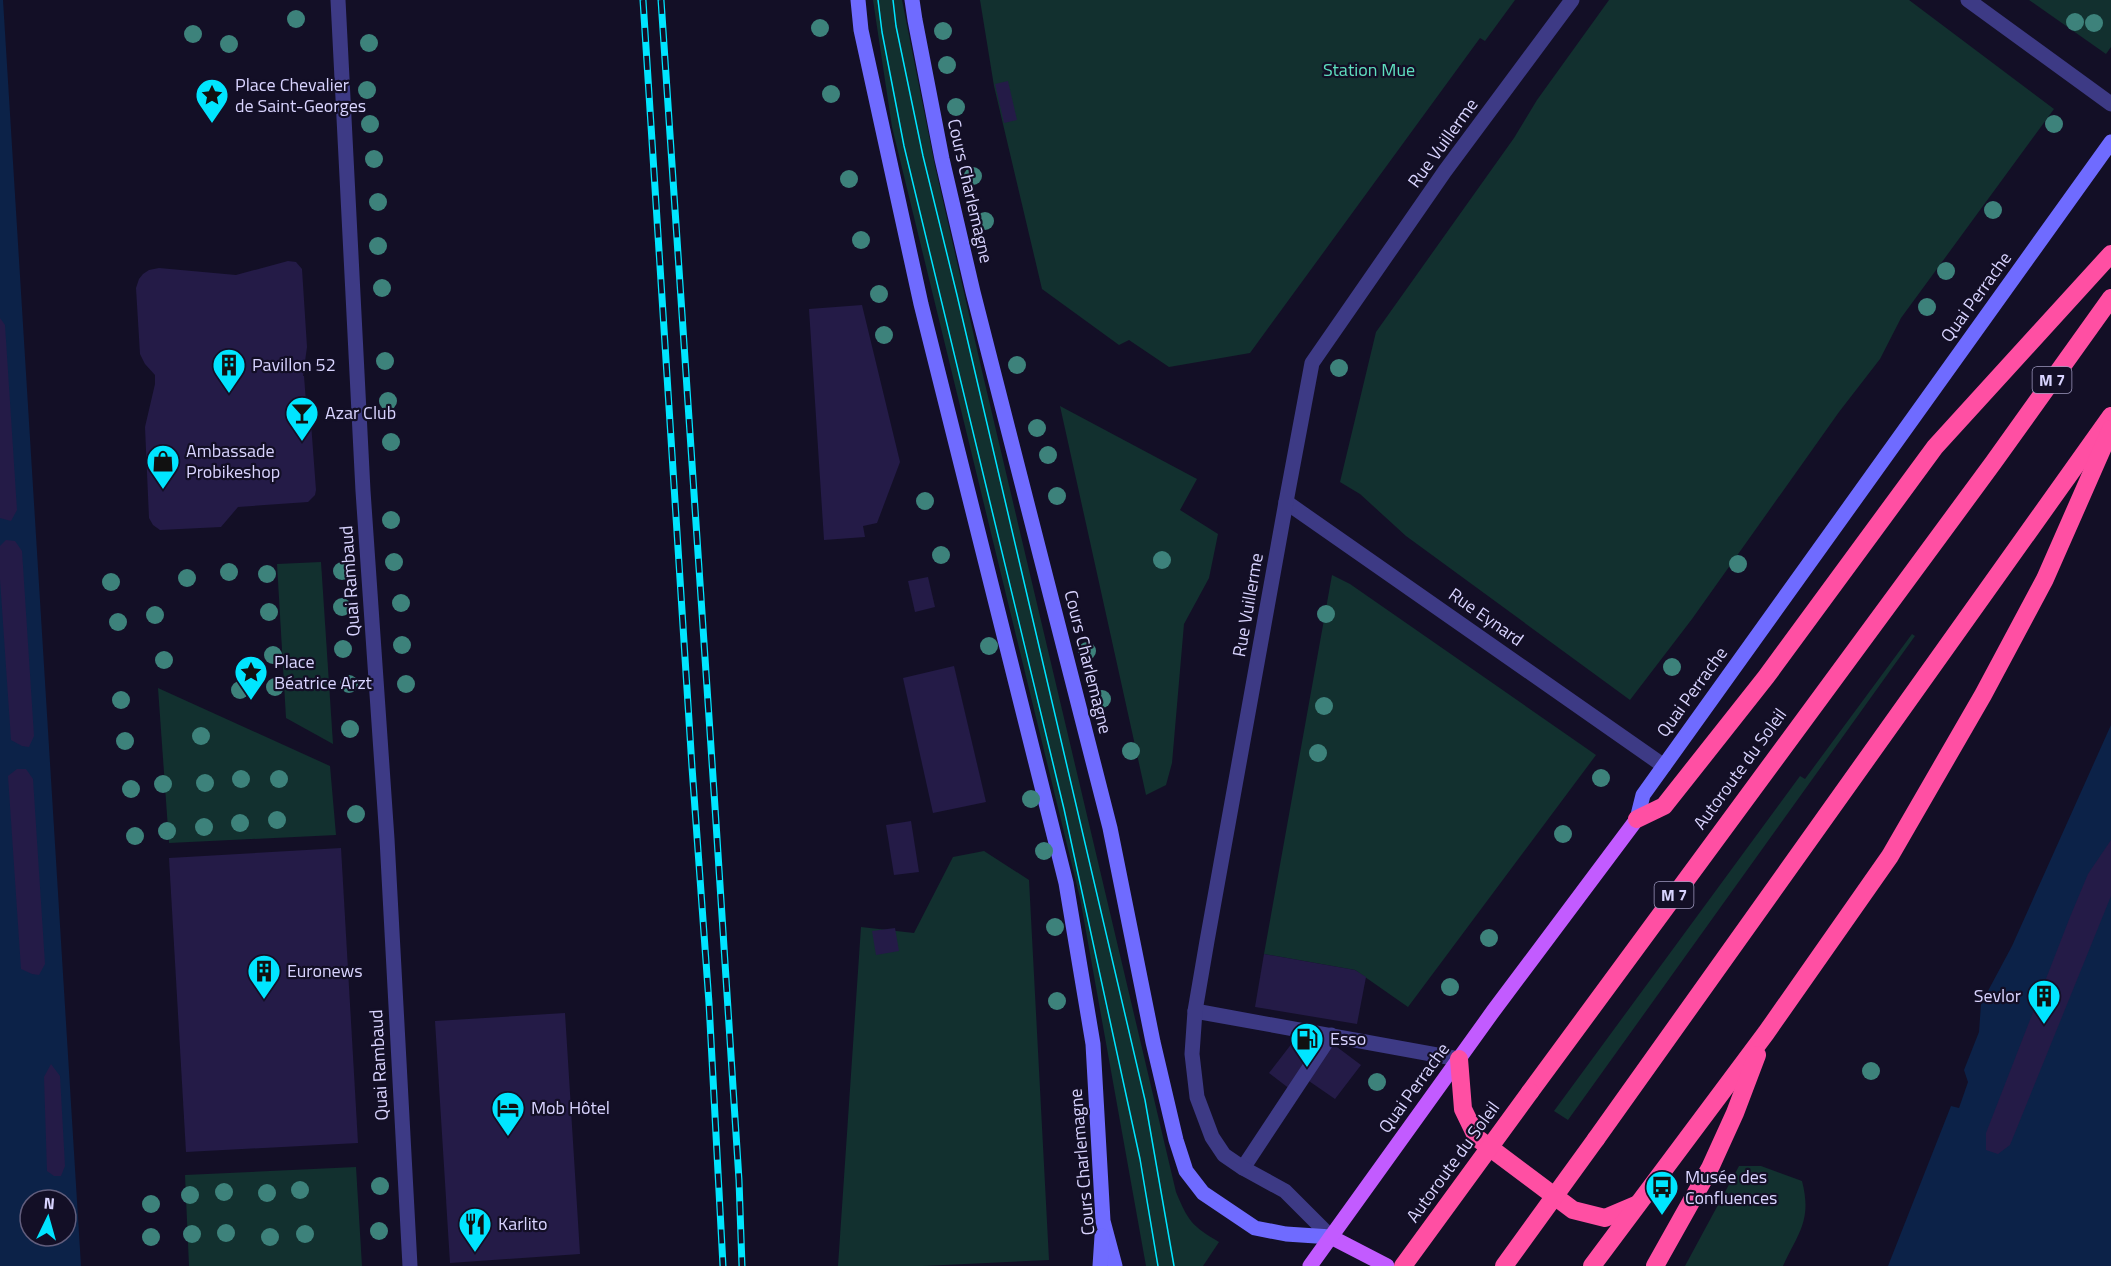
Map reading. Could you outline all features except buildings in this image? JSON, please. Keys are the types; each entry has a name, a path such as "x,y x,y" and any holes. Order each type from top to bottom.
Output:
{"highway":[{"path":"1637,819 1664,806 1766,676 1935,447 2111,254"},
{"name":"Autoroute du Soleil","path":"1403,1266 2111,298"},
{"path":"1504,1266 2111,416"},
{"path":"1592,1266 1766,1033 1890,856 1983,695 2044,579 2111,429"},
{"path":"1654,1266 1710,1168 1735,1113 1766,1033"},
{"path":"1459,1059 1463,1109 1477,1138 1573,1210 1605,1218 1638,1204"}],"main road":[{"name":"Quai Perrache","path":"1310,1266 1459,1059 1637,819"},
{"path":"1331,1237 1387,1266"}],"street":[{"name":"Quai Rambaud","path":"338,0 363,491 387,851 410,1266"},
{"name":"Cours Charlemagne","path":"858,0 866,52 921,304 1066,883 1093,1044 1103,1221 1115,1266"},
{"name":"Cours Charlemagne","path":"912,0 944,170 1110,828 1154,1042 1176,1140 1186,1171 1203,1193 1255,1228 1286,1234 1331,1237"},
{"name":"Rue Vuillerme","path":"1331,1237 1285,1191 1224,1155 1212,1137 1197,1097 1192,1054 1195,1011 1312,363 1445,171 1572,0"},
{"path":"1968,0 2111,104"},
{"name":"Quai Perrache","path":"1637,819 1643,795 2111,142"},
{"name":"Rue Eynard","path":"1286,502 1664,766"},
{"path":"1195,1011 1459,1059"},
{"path":"1243,1168 1331,1035"},
{"path":"1100,1266 1103,1221"}],"green space":[{"path":"873,0 902,0 935,166 982,371 1176,1192 1192,1222 1219,1242 1203,1266 1146,1266 1080,898 892,127"},
{"name":"Station Mue","path":"980,0 1515,0 1485,41 1480,38 1250,353 1169,367 1129,340 1119,345 1042,289 994,86"},
{"path":"1609,0 1909,0 2054,109 1901,318 1880,359 1839,412 1692,619 1630,700 1406,536 1360,494 1340,482 1376,332"},
{"path":"2029,0 2111,0 2111,47 2106,54"},
{"path":"1060,406 1197,479 1180,510 1218,534 1209,578 1184,624 1172,763 1166,785 1146,795"},
{"path":"321,562 333,744 286,718 277,564"},
{"path":"1332,575 1350,584 1596,755 1408,1007 1355,970 1264,954"},
{"path":"1912,634 1915,636 1568,1120 1554,1111 1800,776 1805,779"},
{"path":"158,688 330,766 336,835 169,843"},
{"path":"984,851 1029,880 1049,1260 923,1266 838,1266 861,927 914,933 953,857"},
{"path":"1739,1166 1761,1166 1802,1181 1805,1194 1805,1216 1783,1266 1685,1266"},
{"path":"356,1167 362,1266 189,1266 185,1175"}],"water":[{"path":"0,0 3,0 76,1188 18,1188 18,1248 78,1248 78,1217 81,1266 0,1266"},
{"path":"2111,725 2111,1266 1888,1266 1951,1106 1959,1108 1968,1082 1964,1070 1979,1032 1981,1004 2012,946"}],"tram line":[{"path":"878,0 904,146 1064,809 1140,1159 1158,1266"},
{"path":"893,0 896,26 923,156 1145,1100 1174,1266"}],"railway":[{"path":"643,0 709,1003 723,1266"},
{"path":"661,0 739,1180 742,1266"}],"place":[{"name":"Place Chevalier de Saint-Georges","path":"212,124"},
{"name":"Pavillon 52","path":"229,394"},
{"name":"Azar Club","path":"302,442"},
{"name":"Ambassade Probikeshop","path":"163,490"},
{"name":"Place Béatrice Arzt","path":"251,701"},
{"name":"Euronews","path":"264,1000"},
{"name":"Sevlor","path":"2044,1025"},
{"name":"Esso","path":"1307,1068"},
{"name":"Mob Hôtel","path":"508,1137"},
{"name":"Musée des Confluences","path":"1662,1216"},
{"name":"Karlito","path":"475,1253"}]}
